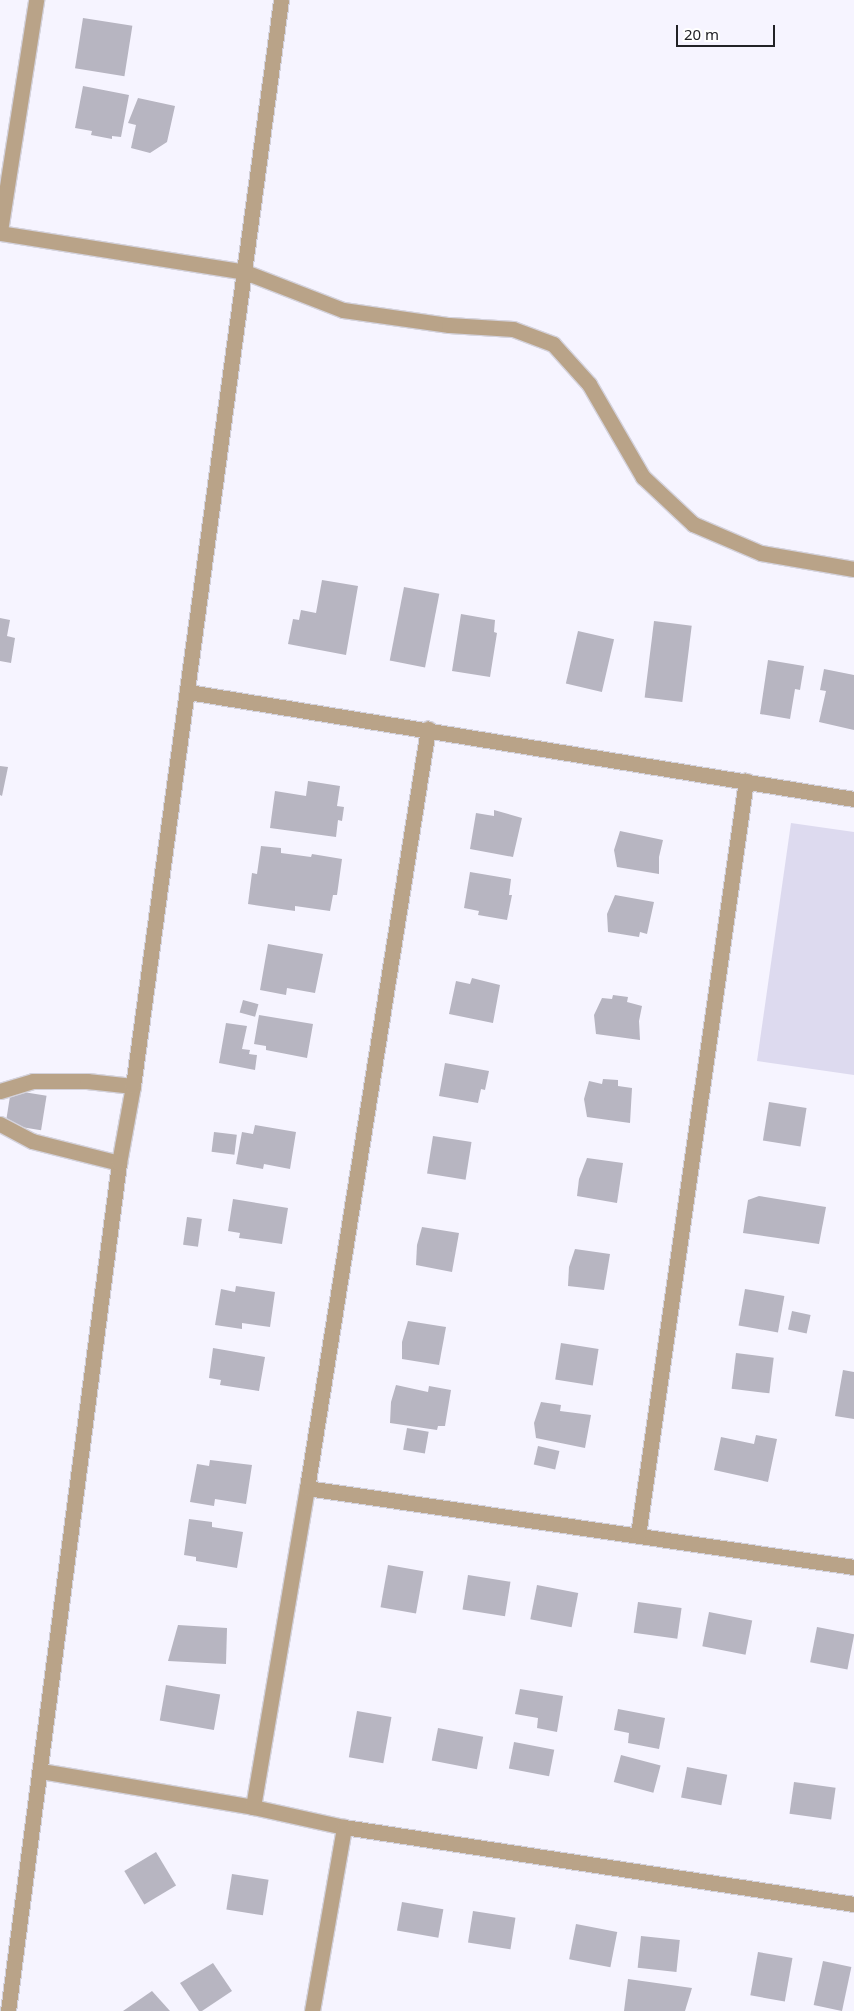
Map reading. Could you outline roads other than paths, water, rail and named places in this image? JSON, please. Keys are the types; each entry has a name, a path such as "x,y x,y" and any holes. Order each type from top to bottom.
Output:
{"street":[{"path":"36,0 0,232 245,272 343,310 449,325 512,329 553,344 589,384 643,477 693,524 761,554 854,569"},
{"path":"8,2011 41,1771 119,1164 133,1086 188,692 281,0"},
{"path":"188,692 428,729 854,799"},
{"path":"253,1807 307,1488 428,729"},
{"path":"638,1535 746,781"},
{"path":"0,1091 33,1081 87,1081 133,1086"},
{"path":"0,1124 32,1141 119,1164"},
{"path":"307,1488 854,1567"},
{"path":"41,1771 253,1807 344,1827 854,1904"},
{"path":"312,2011 344,1827"}]}
